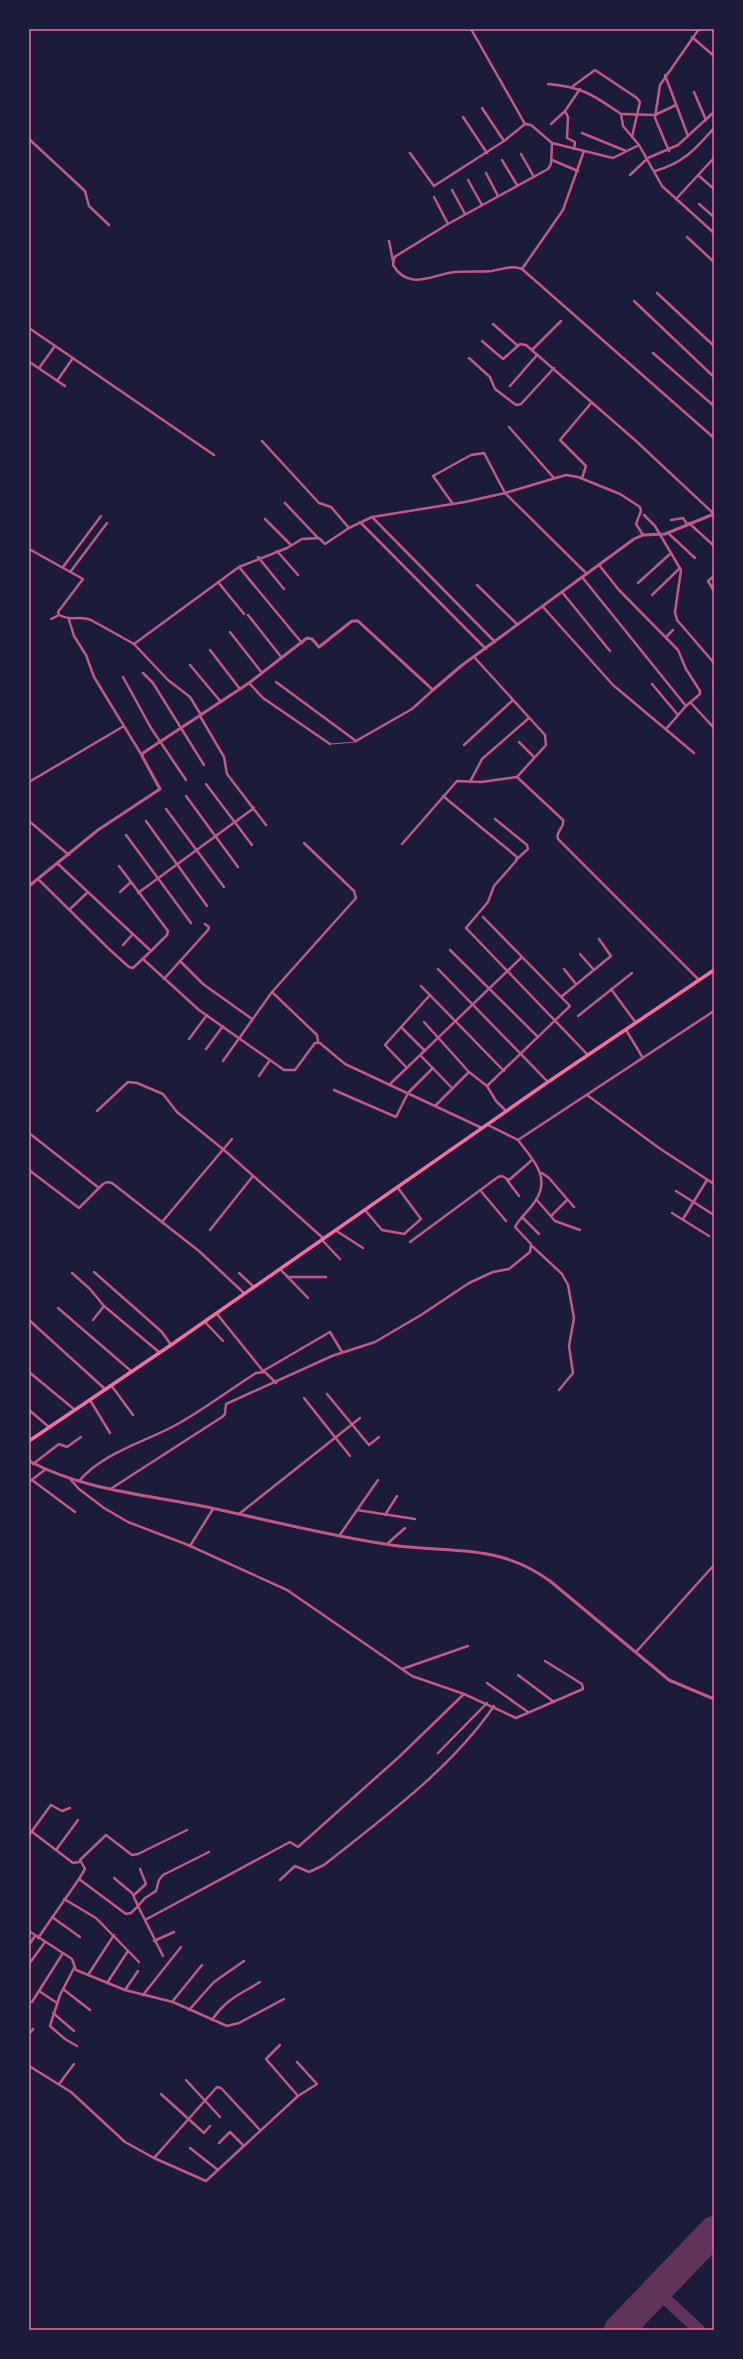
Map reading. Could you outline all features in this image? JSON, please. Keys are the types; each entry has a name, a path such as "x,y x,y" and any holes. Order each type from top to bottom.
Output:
{"main road":[{"path":"29,1441 159,1352 172,1345 548,1082 714,970"}],"street":[{"path":"471,29 525,124"},
{"path":"668,151 655,115 660,85 665,75 699,29"},
{"path":"692,37 714,56"},
{"path":"572,86 595,70 640,100 632,137"},
{"path":"665,75 688,136"},
{"path":"548,84 572,86 590,93 621,114 655,115 676,105"},
{"path":"551,124 565,111 580,89"},
{"path":"694,92 706,120"},
{"path":"482,108 504,142"},
{"path":"565,111 568,120 567,138 575,142 574,149"},
{"path":"630,175 648,158 668,151 688,136 714,112"},
{"path":"621,114 623,126 648,158 662,186 714,233"},
{"path":"464,117 487,153"},
{"path":"410,153 434,186 504,142 525,124"},
{"path":"525,124 531,125 552,143 613,158 639,145"},
{"path":"654,172 679,163 714,128"},
{"path":"582,133 626,152"},
{"path":"29,139 85,191 89,206 109,225"},
{"path":"393,262 396,256 448,224 548,169 552,160 552,143"},
{"path":"522,269 563,210 584,151"},
{"path":"521,154 534,177"},
{"path":"676,198 714,158"},
{"path":"502,160 518,186"},
{"path":"552,160 578,171"},
{"path":"486,173 498,196"},
{"path":"698,175 714,189"},
{"path":"468,180 482,205"},
{"path":"452,190 465,214"},
{"path":"434,197 448,224"},
{"path":"699,204 714,217"},
{"path":"687,237 714,262"},
{"path":"389,241 393,262 397,270 406,276 421,281 454,272 484,272 511,267 522,269 714,438"},
{"path":"657,293 714,346"},
{"path":"634,301 714,376"},
{"path":"532,350 561,321"},
{"path":"494,324 518,346"},
{"path":"29,328 214,455"},
{"path":"276,682 356,741 412,709 461,666 475,658 634,539 643,536 668,533 714,514 592,402 532,350 523,344 518,346 503,359 482,341"},
{"path":"39,368 55,346"},
{"path":"653,354 714,406"},
{"path":"510,386 537,355"},
{"path":"57,381 73,358"},
{"path":"469,358 490,377 495,389 516,405 521,404 554,368"},
{"path":"31,363 65,386"},
{"path":"582,478 586,466 560,440 592,402"},
{"path":"509,427 554,478"},
{"path":"262,441 319,502 331,507 349,528"},
{"path":"453,504 434,476 475,453 486,455 505,493 587,574"},
{"path":"285,503 325,544 349,528 372,517 453,504 505,493 566,475 582,478 620,494 640,507 641,510 636,524 643,536"},
{"path":"64,567 101,516"},
{"path":"644,516 655,526 682,574 675,616 714,663"},
{"path":"372,517 495,642"},
{"path":"671,520 683,518 714,546"},
{"path":"265,519 291,545"},
{"path":"360,522 486,649"},
{"path":"71,571 107,523"},
{"path":"668,533 695,558"},
{"path":"134,644 239,567 258,557 291,545 302,539 319,538"},
{"path":"29,549 82,577 83,581 58,612 59,615"},
{"path":"277,550 298,575"},
{"path":"638,583 671,553"},
{"path":"258,557 284,589"},
{"path":"599,565 619,590 678,650 686,669 700,692 666,729"},
{"path":"239,567 302,642"},
{"path":"652,595 680,568"},
{"path":"714,576 708,582 714,591"},
{"path":"582,577 686,706"},
{"path":"218,582 244,614"},
{"path":"477,584 518,625"},
{"path":"562,592 610,651"},
{"path":"543,607 613,685 694,753"},
{"path":"52,619 59,615"},
{"path":"59,615 69,620 84,618 91,620 134,644 168,680 190,697 224,757 226,771 266,825"},
{"path":"248,616 282,658"},
{"path":"30,885 58,864 98,830 160,789 142,754 94,676 86,655 74,636 69,620"},
{"path":"142,754 240,689 302,642 310,638 319,647 352,621 358,621 433,690"},
{"path":"666,637 673,630"},
{"path":"230,632 262,673"},
{"path":"210,650 240,689"},
{"path":"402,844 457,781 470,782 516,777 546,745 547,739 475,658"},
{"path":"190,665 221,702"},
{"path":"143,673 182,728 204,765"},
{"path":"123,678 186,780"},
{"path":"249,682 263,698 330,744"},
{"path":"714,683 714,688"},
{"path":"652,684 678,715"},
{"path":"464,745 513,700"},
{"path":"690,702 714,728"},
{"path":"470,782 482,759 529,718"},
{"path":"29,782 124,726"},
{"path":"518,742 534,757"},
{"path":"516,777 563,820 563,826 558,833 558,838 698,980"},
{"path":"206,784 252,845"},
{"path":"186,796 238,867"},
{"path":"443,796 515,855 517,859"},
{"path":"138,893 160,879 176,865 254,808"},
{"path":"166,809 224,887"},
{"path":"495,819 527,845 528,849 517,859 494,886 488,902 467,926 469,932 588,1056"},
{"path":"29,821 69,855"},
{"path":"146,821 176,865 207,906"},
{"path":"126,835 160,879 191,923"},
{"path":"223,1061 272,992 356,898 354,891 304,843"},
{"path":"58,864 150,951"},
{"path":"38,878 130,969 143,959 168,933 119,866"},
{"path":"120,892 131,882"},
{"path":"70,910 87,893"},
{"path":"483,917 570,1006 554,1020 504,1072 487,1086"},
{"path":"164,979 208,930 209,927 205,924"},
{"path":"123,945 133,934"},
{"path":"561,997 612,955 599,938"},
{"path":"450,950 538,1036"},
{"path":"580,954 594,970"},
{"path":"389,1085 522,957"},
{"path":"143,959 164,979 207,1015 284,1070 292,1072 312,1047 318,1042"},
{"path":"180,961 203,984 252,1019"},
{"path":"438,969 520,1055 548,1082"},
{"path":"564,969 576,984"},
{"path":"578,1016 632,973"},
{"path":"421,986 504,1072"},
{"path":"611,989 636,1022"},
{"path":"272,992 317,1035 318,1042 345,1064 483,1128"},
{"path":"407,1068 385,1047 430,995"},
{"path":"518,1140 714,1011"},
{"path":"189,1040 207,1015"},
{"path":"424,1022 468,1072 487,1086 496,1101 507,1112"},
{"path":"206,1049 223,1026"},
{"path":"401,1027 425,1051"},
{"path":"626,1030 643,1058"},
{"path":"420,1055 452,1088"},
{"path":"259,1076 270,1060"},
{"path":"334,1090 396,1117 408,1093 433,1068"},
{"path":"435,1106 468,1072"},
{"path":"97,1111 124,1084 137,1083 163,1094 177,1112 224,1150 253,1176 322,1239 340,1259"},
{"path":"586,1095 658,1148 714,1184"},
{"path":"488,1125 518,1140 542,1173 549,1178 567,1200 574,1206"},
{"path":"29,1134 99,1188"},
{"path":"162,1222 232,1139"},
{"path":"507,1179 511,1179 532,1160"},
{"path":"29,1170 78,1208 105,1183 112,1183 223,1271 245,1294"},
{"path":"542,1173 541,1185 536,1199 515,1229 562,1274 568,1285 574,1318 569,1346 573,1373 559,1390"},
{"path":"210,1230 253,1176"},
{"path":"410,1242 500,1176 507,1179 519,1196"},
{"path":"683,1219 707,1180"},
{"path":"365,1210 382,1230 404,1234 420,1219 398,1188"},
{"path":"480,1190 506,1221"},
{"path":"676,1191 714,1215"},
{"path":"536,1199 558,1222 580,1230"},
{"path":"551,1216 567,1200"},
{"path":"672,1213 709,1236"},
{"path":"522,1217 539,1234"},
{"path":"335,1230 362,1248"},
{"path":"112,1488 222,1417 225,1414 226,1404 276,1383 342,1352 375,1342 421,1315 469,1283 493,1272 509,1268 530,1252 532,1246"},
{"path":"280,1269 308,1298"},
{"path":"94,1272 162,1332 172,1345"},
{"path":"72,1273 90,1289 104,1306 159,1352"},
{"path":"239,1273 255,1287"},
{"path":"287,1277 326,1277"},
{"path":"93,1320 104,1306"},
{"path":"58,1308 131,1371"},
{"path":"217,1314 263,1371 276,1383"},
{"path":"29,1320 105,1389"},
{"path":"205,1322 223,1341"},
{"path":"79,1481 97,1465 133,1445 173,1427 232,1388 330,1332 342,1352"},
{"path":"29,1372 75,1410"},
{"path":"111,1385 133,1415"},
{"path":"327,1394 368,1445 379,1437"},
{"path":"304,1398 350,1456"},
{"path":"90,1400 110,1433"},
{"path":"29,1410 49,1427"},
{"path":"238,1514 360,1418"},
{"path":"33,1464 59,1444 67,1447 81,1437"},
{"path":"29,1461 70,1479 339,1536 387,1544 484,1553 526,1566 550,1581 669,1680 714,1699"},
{"path":"29,1482 47,1469"},
{"path":"70,1479 79,1489 104,1508 141,1527 190,1546 297,1595 402,1670 420,1680 487,1703 516,1718 554,1702 584,1687 545,1661"},
{"path":"32,1480 75,1512"},
{"path":"339,1536 378,1480"},
{"path":"385,1515 397,1496"},
{"path":"190,1546 213,1509"},
{"path":"357,1510 415,1519"},
{"path":"387,1544 405,1528"},
{"path":"636,1652 714,1565"},
{"path":"402,1670 468,1646"},
{"path":"518,1675 554,1702"},
{"path":"487,1683 528,1712"},
{"path":"145,1920 162,1912 183,1898 266,1856 286,1843 290,1842 298,1846 399,1757 464,1694"},
{"path":"438,1752 487,1703"},
{"path":"280,1880 295,1866 309,1872 324,1865 412,1794 477,1730 494,1706"},
{"path":"29,1835 51,1806 62,1811 70,1808"},
{"path":"56,1850 78,1820"},
{"path":"32,1831 73,1863 79,1862 82,1857 106,1835 132,1855 144,1852 187,1830"},
{"path":"80,1879 126,1914 131,1913 145,1898 156,1891 159,1880 163,1875 209,1852"},
{"path":"29,1945 37,1937 80,1879 85,1869 79,1862"},
{"path":"134,1895 146,1884 140,1869"},
{"path":"114,1878 134,1895 154,1941 163,1956"},
{"path":"64,1899 96,1918 139,1962"},
{"path":"52,1917 80,1937"},
{"path":"29,1930 37,1937 74,1961 74,1968 63,1989 50,2023 52,2028 77,2046"},
{"path":"154,1941 174,1932"},
{"path":"88,1975 114,1935"},
{"path":"29,1964 45,1942"},
{"path":"143,1994 181,1947"},
{"path":"106,1983 128,1951"},
{"path":"32,2002 63,1953"},
{"path":"189,2010 214,1982 244,1961"},
{"path":"172,2002 202,1965"},
{"path":"74,1968 106,1983 125,1990 172,2002 231,2027 284,1999"},
{"path":"125,1990 138,1971"},
{"path":"212,2020 222,2005 232,1997 260,1982"},
{"path":"63,1989 90,2010"},
{"path":"39,1991 57,2003"},
{"path":"53,2013 74,2031"},
{"path":"29,2034 33,2029"},
{"path":"280,2046 266,2059 298,2096"},
{"path":"29,2066 72,2092 125,2142 154,2158 203,2181 207,2180 243,2145 298,2096 317,2084 297,2062"},
{"path":"59,2084 74,2064"},
{"path":"186,2080 220,2117"},
{"path":"154,2158 217,2087 221,2088 260,2130"},
{"path":"161,2094 204,2133 210,2126"},
{"path":"219,2142 230,2132 243,2145"},
{"path":"190,2148 218,2170"}],"lane":[{"path":"330,744 356,741"}],"taxiway":[{"path":"657,2291 699,2330"}],"runway":[{"path":"619,2330 714,2231"}]}
